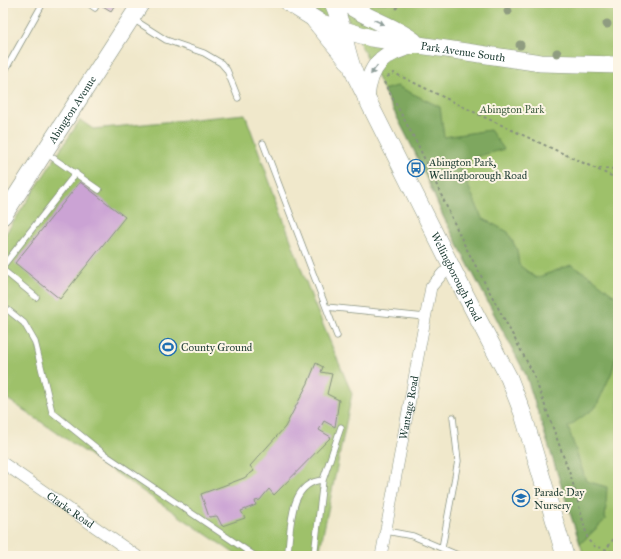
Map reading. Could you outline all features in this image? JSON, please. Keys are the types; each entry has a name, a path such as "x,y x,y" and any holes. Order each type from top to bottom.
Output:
{"main road":[{"name":"Abington Avenue","path":"3,216 140,3"},
{"path":"289,3 312,18 350,64"},
{"name":"Wellingborough Road","path":"333,3 343,31 350,64 452,268 503,364 516,394 565,556"},
{"path":"345,3 366,16 404,33 419,45"},
{"name":"Park Avenue South","path":"312,18 343,31 371,38 541,63 618,65"},
{"path":"366,98 368,81 374,68 392,53 419,45"}],"street":[{"name":"Wantage Road","path":"381,556 425,317 434,282 443,273 452,268"},
{"name":"Clarke Road","path":"3,463 137,556"}],"lane":[{"path":"3,74 43,3"},
{"path":"88,3 95,8"},
{"path":"131,18 166,40 204,53 221,63 228,70 238,98"},
{"path":"263,143 337,336"},
{"path":"44,151 99,190"},
{"path":"3,266 76,173"},
{"path":"3,270 36,297"},
{"path":"3,306 24,323 35,342 52,412 104,454 255,556"},
{"path":"326,307 425,317"},
{"path":"442,548 458,460 453,417"},
{"path":"314,556 324,480 341,427"},
{"path":"288,551 293,507 298,496 306,487 317,481 324,480"},
{"path":"386,531 413,536 460,556"}],"path":[{"path":"396,8 400,3"},
{"path":"618,179 394,73 382,79 418,145 464,244 533,373 572,480 588,540 594,546 618,553"},
{"path":"592,168 618,169"},
{"path":"601,556 618,533"}],"green space":[{"path":"303,3 326,3 332,19 324,17"},
{"name":"Abington Park","path":"341,3 618,3 618,556 584,556 526,375 443,216 412,146 344,12"},
{"path":"397,86 440,107 444,137 490,130 504,149 458,162 482,218 508,232 517,250 519,265 536,278 571,265 590,276 618,298 618,349 612,372 596,407 568,427 586,481 607,487 605,520 580,544 526,375 443,216 426,174 383,90"},
{"name":"County Ground","path":"245,114 313,301 352,394 319,554 325,556 238,556 3,396 3,238 80,120 93,129"}],"building":[{"path":"98,3 116,3 111,11"},
{"path":"80,182 125,217 60,299 15,263"},
{"path":"316,363 323,367 321,372 332,374 327,394 339,400 335,427 324,421 319,430 331,437 274,495 269,489 260,500 255,501 256,505 241,511 245,518 222,526 217,516 209,517 201,494 244,478 254,471 250,466 285,427 308,383"}],"place":[{"name":"Abington Park, Wellingborough Road","path":"416,168"},
{"name":"County Ground","path":"168,347"},
{"name":"Parade Day Nursery","path":"521,498"}]}
